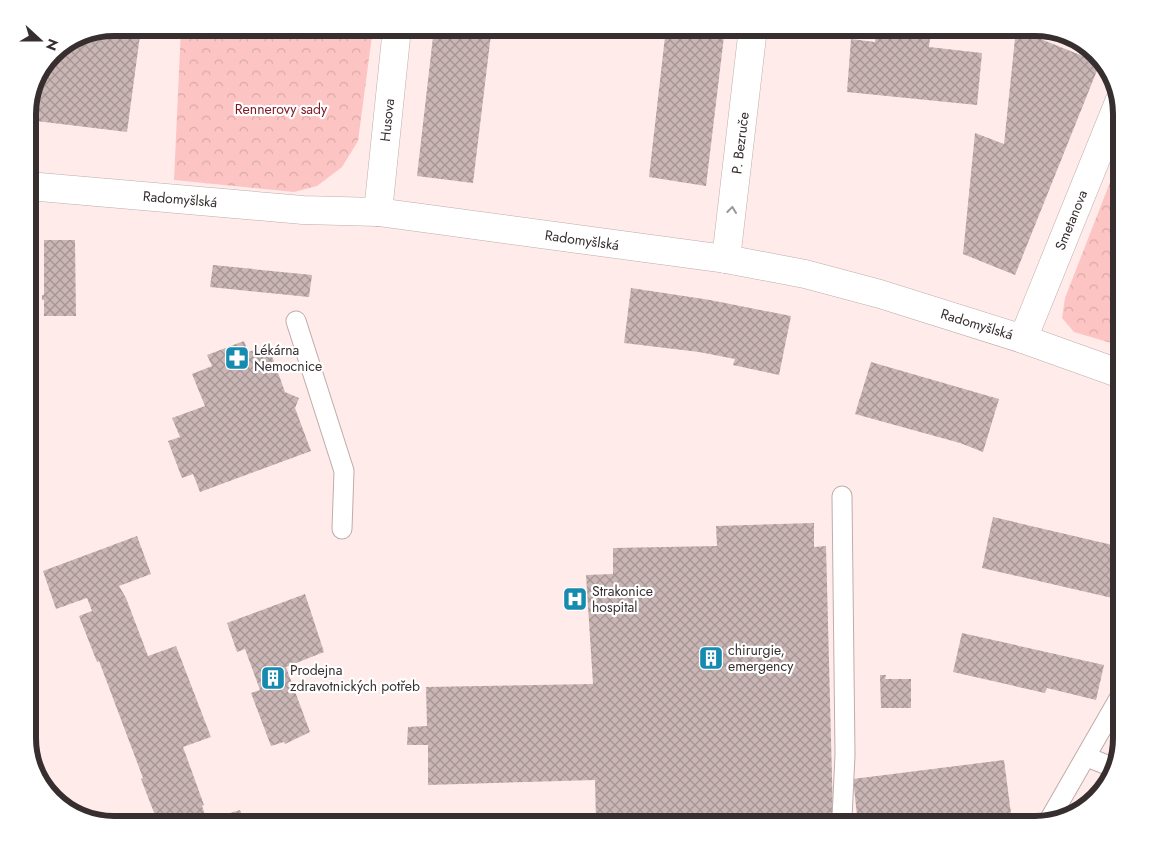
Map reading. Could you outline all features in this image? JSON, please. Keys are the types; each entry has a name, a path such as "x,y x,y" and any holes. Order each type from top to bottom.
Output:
{"street":[{"name":"Husova","path":"378,212 396,36"},
{"name":"P. Bezruče","path":"726,259 752,36"},
{"name":"Smetanova","path":"1024,339 1113,117"},
{"name":"Radomyšlská","path":"36,187 303,210 378,212 726,259 805,274 871,291 1024,339 1113,371"}],"lane":[{"path":"296,321 344,471 342,529"},
{"path":"842,496 845,755 842,816"},
{"path":"1053,813 1113,711"},
{"path":"1087,757 1108,765"}],"green space":[{"name":"Rennerovy sady","path":"181,36 372,36 358,141 342,167 317,186 294,192 174,180"},
{"path":"1113,175 1113,344 1074,332 1062,318 1065,298"}],"building":[{"path":"140,36 127,132 36,121 36,109 44,80 54,65 65,65 65,54 84,42 99,38"},
{"path":"433,36 491,36 473,183 417,176"},
{"path":"665,36 724,36 706,186 649,177"},
{"path":"876,36 930,36 929,47 982,53 977,105 847,92 851,39 875,42"},
{"path":"1015,36 1033,36 1088,58 1098,68 1015,275 963,254 975,133 1004,144"},
{"path":"44,240 75,240 76,316 44,316 44,300 42,300 42,295 44,295"},
{"path":"213,265 312,275 309,297 210,287"},
{"path":"631,288 710,300 791,316 779,375 733,365 735,359 699,352 624,343"},
{"path":"244,341 248,352 268,345 285,392 299,398 295,408 311,451 200,492 193,474 182,478 168,441 180,437 172,418 205,406 192,374 212,366 207,355"},
{"path":"871,362 999,399 983,452 960,443 855,414"},
{"path":"993,517 1113,545 1113,598 982,568"},
{"name":"chirurgie, emergency","path":"814,523 814,547 826,546 833,816 596,816 595,780 428,785 428,745 407,745 408,727 427,726 426,687 593,684 586,575 613,574 613,548 717,546 716,526"},
{"path":"137,536 151,574 119,586 126,598 148,656 176,646 211,737 183,747 204,805 202,806 206,816 155,816 99,661 97,662 79,616 92,611 87,598 56,609 43,571"},
{"name":"Prodejna zdravotnických potřeb","path":"305,594 324,652 286,667 310,732 285,744 284,742 271,746 251,693 260,690 245,649 237,652 227,623"},
{"path":"962,633 1104,665 1096,700 1047,688 1045,693 953,672"},
{"path":"880,675 886,675 885,679 911,679 911,708 881,708"},
{"path":"1004,760 1011,816 857,816 853,779"},
{"path":"240,810 243,816 220,816"}],"place":[{"name":"Lékárna Nemocnice","path":"237,358"},
{"name":"Strakonice hospital","path":"575,599"},
{"name":"chirurgie, emergency","path":"711,658"},
{"name":"Prodejna zdravotnických potřeb","path":"273,678"}]}
